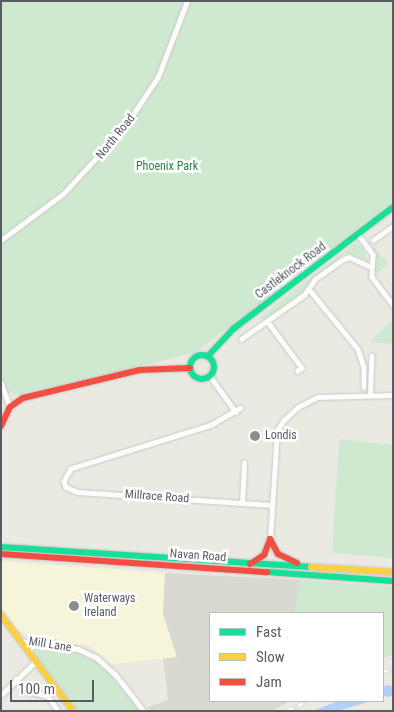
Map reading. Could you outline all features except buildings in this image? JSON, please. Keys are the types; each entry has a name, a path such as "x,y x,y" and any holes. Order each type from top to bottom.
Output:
{"main road":[{"name":"Castleknock Road","path":"208,356 233,329 393,207"},
{"path":"197,356 208,356 214,365 210,376 196,377 190,368 197,356"},
{"path":"1,426 10,406 23,398 140,370 190,368"},
{"path":"1,405 10,406"},
{"path":"250,564 264,555 270,539"},
{"path":"270,539 283,559 314,567"},
{"name":"Navan Road","path":"1,547 393,572"},
{"name":"Navan Road","path":"1,554 393,581"},
{"path":"1,615 73,711"}],"street":[{"name":"North Road","path":"1,240 64,194 124,128 158,77 187,1"},
{"path":"373,240 393,226"},
{"path":"358,234 373,255 371,266 372,278 393,304"},
{"path":"241,339 268,322 309,289 315,280 347,258 371,266"},
{"path":"309,289 360,354 364,366 364,386"},
{"path":"268,322 302,368 298,371"},
{"path":"360,354 367,350"},
{"path":"370,394 371,356"},
{"path":"210,376 236,412 241,408"},
{"path":"1,382 10,406"},
{"path":"270,539 277,432 282,421 298,407 318,397 370,394 393,395"},
{"name":"Millrace Road","path":"236,412 212,425 71,469 64,481 66,486 77,492 272,505"},
{"path":"242,503 244,463"},
{"name":"Mill Lane","path":"20,641 78,649 97,658 115,674 144,711"},
{"path":"1,695 35,662"},
{"path":"16,679 27,691 48,696 58,711"}],"shaded area":[{"path":"1,561 165,573 163,614 177,657 112,664 90,646 60,642 57,638 51,641 39,636 32,638 19,631 1,607"},
{"path":"165,573 301,580 294,612 209,612 209,702 288,702 272,711 150,711 148,707 168,700 163,659 177,657 163,614"}],"green space":[{"name":"Phoenix Park","path":"1,1 393,1 393,201 196,352 91,379 14,395 11,392 1,394"},
{"path":"355,243 363,248 368,260 345,253 312,279 304,291 269,318 258,319"},
{"path":"372,244 388,264 375,275 376,262"},
{"path":"393,320 393,344 369,342 386,326"},
{"path":"339,439 393,445 393,558 332,553"},
{"path":"301,580 393,587 393,655 384,658 384,612 294,612"},
{"path":"23,643 70,649 98,663 117,678 140,711 78,711"}],"water":[{"path":"388,685 393,689 392,695 388,697 384,695 384,687"},
{"path":"336,702 368,702 338,711 313,711"}],"railway":[{"path":"384,672 393,669"},
{"path":"288,711 306,702"}],"traffic: fast":[{"path":"208,356 233,329 393,207"},
{"path":"202,355 207,356 213,362 214,367 213,372 207,378 202,379 197,378 191,372 190,367 191,362 197,356 202,355"},
{"path":"1,547 311,567"},
{"path":"267,572 393,581"}],"traffic: slow":[{"path":"311,567 393,572"},
{"path":"1,615 73,711"}],"traffic: jam":[{"path":"1,426 10,407 23,398 140,370 190,368"},
{"path":"270,539 278,554 297,563"},
{"path":"250,564 264,555 270,539"},
{"path":"1,554 267,572"}],"place":[{"name":"Londis","path":"255,436"},
{"name":"Waterways Ireland","path":"74,606"}]}
